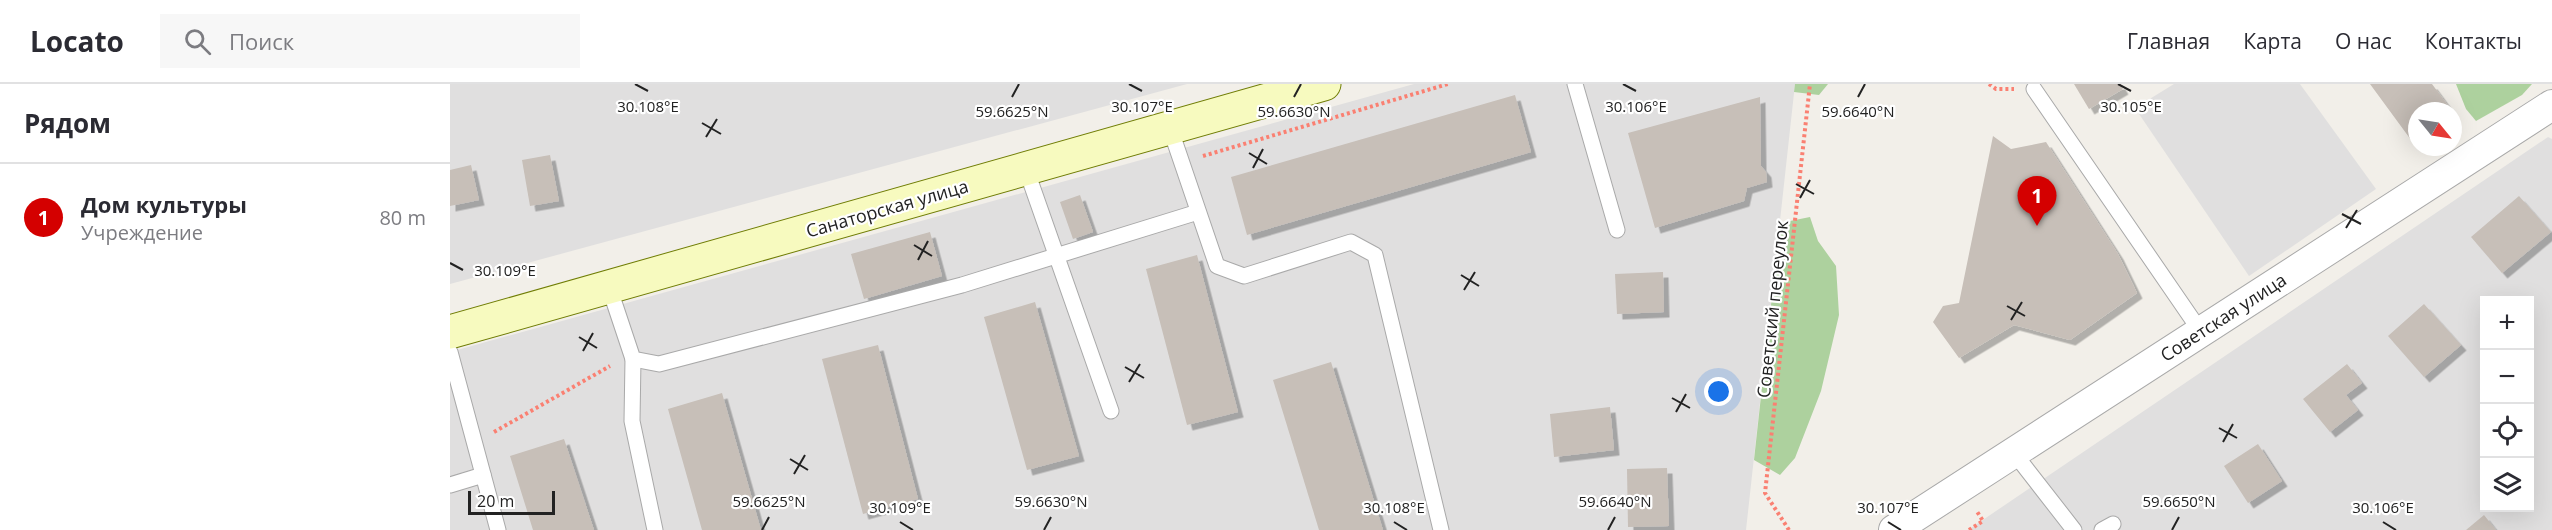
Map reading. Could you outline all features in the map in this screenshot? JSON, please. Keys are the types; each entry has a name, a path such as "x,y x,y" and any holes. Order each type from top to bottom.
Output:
{"street":[{"name":"Санаторская улица","path":"450,332 1324,84"},
{"name":"Советская улица","path":"1894,530 2552,105"}],"lane":[{"path":"1575,84 1617,230"},
{"path":"2034,89 2200,332"},
{"path":"1170,128 1217,266 1244,276 1352,242 1375,255 1441,530"},
{"path":"1026,169 1111,411"},
{"path":"632,356 659,364 680,359 962,285 1198,212"},
{"path":"609,287 632,356 632,421 655,530"},
{"path":"450,352 498,530"},
{"path":"2014,453 2074,530"},
{"path":"450,485 483,475"}],"path":[{"path":"1182,162 1448,84"},
{"name":"Советский переулок","path":"1789,530 1765,493 1810,84"},
{"path":"474,444 632,356"}],"shaded area":[{"path":"450,84 1187,84 450,284"},
{"path":"1414,84 1795,84 1746,530 450,530 450,352"},
{"path":"2174,84 2300,84 2376,189 2249,276 2135,108"},
{"path":"2548,137 2552,139 2552,530 1968,530"}],"green space":[{"path":"1795,84 1828,84 1819,95 1794,92"},
{"path":"2456,84 2532,84 2522,95 2476,121 2466,109"},
{"path":"1810,217 1818,241 1836,266 1839,315 1821,391 1795,458 1780,475 1754,460 1780,223"}],"building":[{"path":"2074,84 2120,84 2123,89 2089,109"},
{"path":"2370,84 2432,84 2445,102 2408,102 2408,136"},
{"path":"1515,95 1531,152 1247,235 1231,177"},
{"path":"1760,97 1761,166 1766,172 1767,182 1747,188 1744,201 1655,228 1628,133"},
{"path":"1993,136 2011,149 2046,142 2118,254 2137,293 2070,340 2014,325 1959,358 1933,322 1943,306 1959,303"},
{"path":"550,155 559,201 530,206 522,160"},
{"path":"471,165 479,200 450,206 450,170"},
{"path":"1080,195 1093,232 1073,239 1060,202"},
{"path":"2519,196 2551,232 2502,273 2471,237"},
{"path":"930,232 942,276 864,299 851,254"},
{"path":"1197,255 1238,412 1187,425 1146,269"},
{"path":"1663,272 1664,312 1617,314 1615,274"},
{"path":"1035,302 1079,456 1027,470 984,317"},
{"path":"2424,304 2461,345 2424,377 2388,336"},
{"path":"878,345 918,499 863,514 822,359"},
{"path":"1331,362 1383,530 1319,530 1273,380"},
{"path":"2347,364 2362,383 2346,395 2358,410 2330,432 2303,399"},
{"path":"722,393 761,530 702,530 668,409"},
{"path":"1610,407 1614,450 1554,457 1550,414"},
{"path":"564,439 594,530 533,530 510,456"},
{"path":"2258,444 2282,481 2248,503 2224,466"},
{"path":"1667,468 1669,526 1628,527 1627,469"},
{"path":"2484,515 2496,530 2466,530"}],"place":[{"name":"Дом культуры","path":"2037,226"}]}
